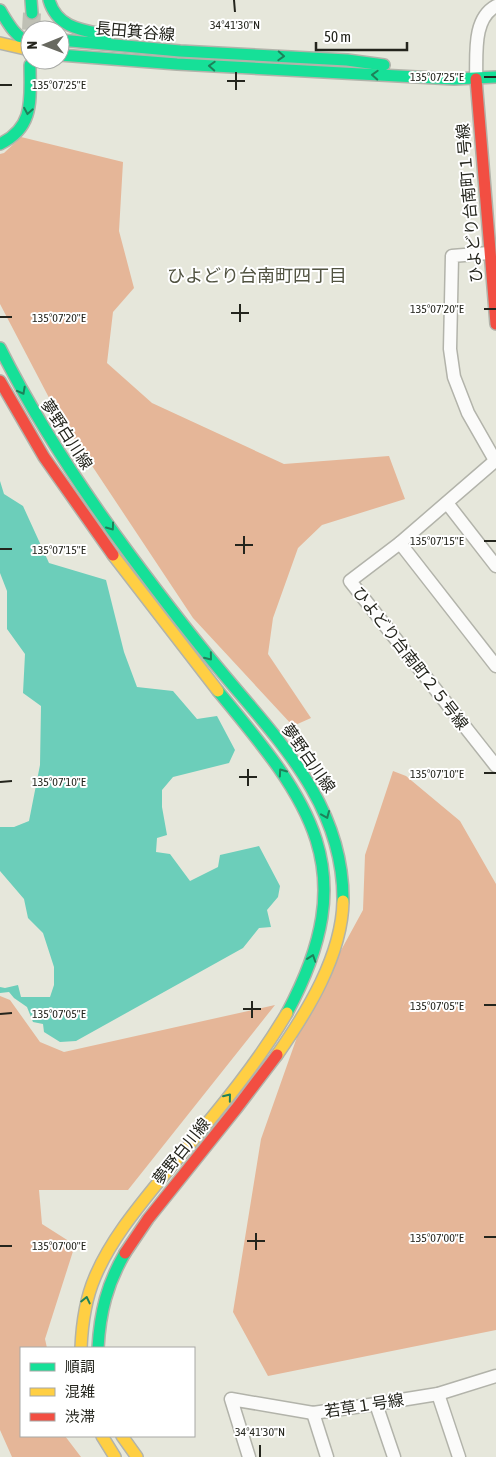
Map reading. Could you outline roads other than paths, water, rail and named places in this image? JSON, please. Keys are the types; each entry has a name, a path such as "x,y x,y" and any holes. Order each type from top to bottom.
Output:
{"street":[{"path":"31,0 32,13"},
{"path":"49,0 50,5 60,20 74,28 180,51"},
{"path":"476,79 478,30 488,10 496,6"},
{"path":"0,10 20,38"},
{"path":"0,28 20,33"},
{"name":"長田箕谷線","path":"70,41 180,51 347,60 476,79"},
{"path":"0,43 20,48"},
{"name":"長田箕谷線","path":"70,56 454,79 496,77"},
{"path":"0,144 12,138 25,125 30,94 30,70"},
{"name":"ひよどり台南町１号線","path":"476,79 496,324"},
{"path":"489,253 452,256 450,349 455,380 468,412 496,461"},
{"name":"夢野白川線","path":"0,348 46,433 92,502 173,611 292,759 315,791 338,847 343,882 342,911 337,934 326,970 311,1001 292,1034 252,1089 135,1236 116,1268 107,1290 102,1307 98,1347"},
{"name":"夢野白川線","path":"0,381 35,442 118,562 207,678 260,742 300,800 319,845 324,869 325,896 320,929 307,973 296,997 261,1054 113,1241 100,1263 89,1289 84,1312 81,1347"},
{"name":"ひよどり台南町２５号線","path":"496,461 400,543 350,581 496,766"},
{"path":"447,504 496,566"},
{"path":"400,543 496,666"},
{"name":"若草１号線","path":"249,1457 231,1399 313,1413 438,1394 496,1376"},
{"path":"438,1394 459,1457"},
{"path":"376,1404 394,1457"},
{"path":"313,1413 327,1457"},
{"path":"103,1437 115,1457"},
{"path":"123,1437 137,1457"}],"water":[{"path":"0,481 4,494 23,506 49,563 106,580 124,652 137,687 173,691 197,719 217,716 235,750 229,763 173,777 162,790 162,807 167,835 157,838 156,852 170,854 190,881 218,867 220,855 259,846 280,886 278,897 267,910 271,927 259,928 243,948 76,1041 60,1042 44,1032 43,1024 33,1022 27,1007 9,992 0,993 0,987 5,988 18,985 21,997 50,997 54,985 54,967 43,933 28,918 24,899 0,871 0,827 14,827 29,821 40,765 41,706 23,693 25,654 7,629 7,591 0,573"}],"tunnel":[{"path":"32,13 32,20"}],"district":[{"name":"ひよどり台南町四丁目","path":"257,276"}]}
